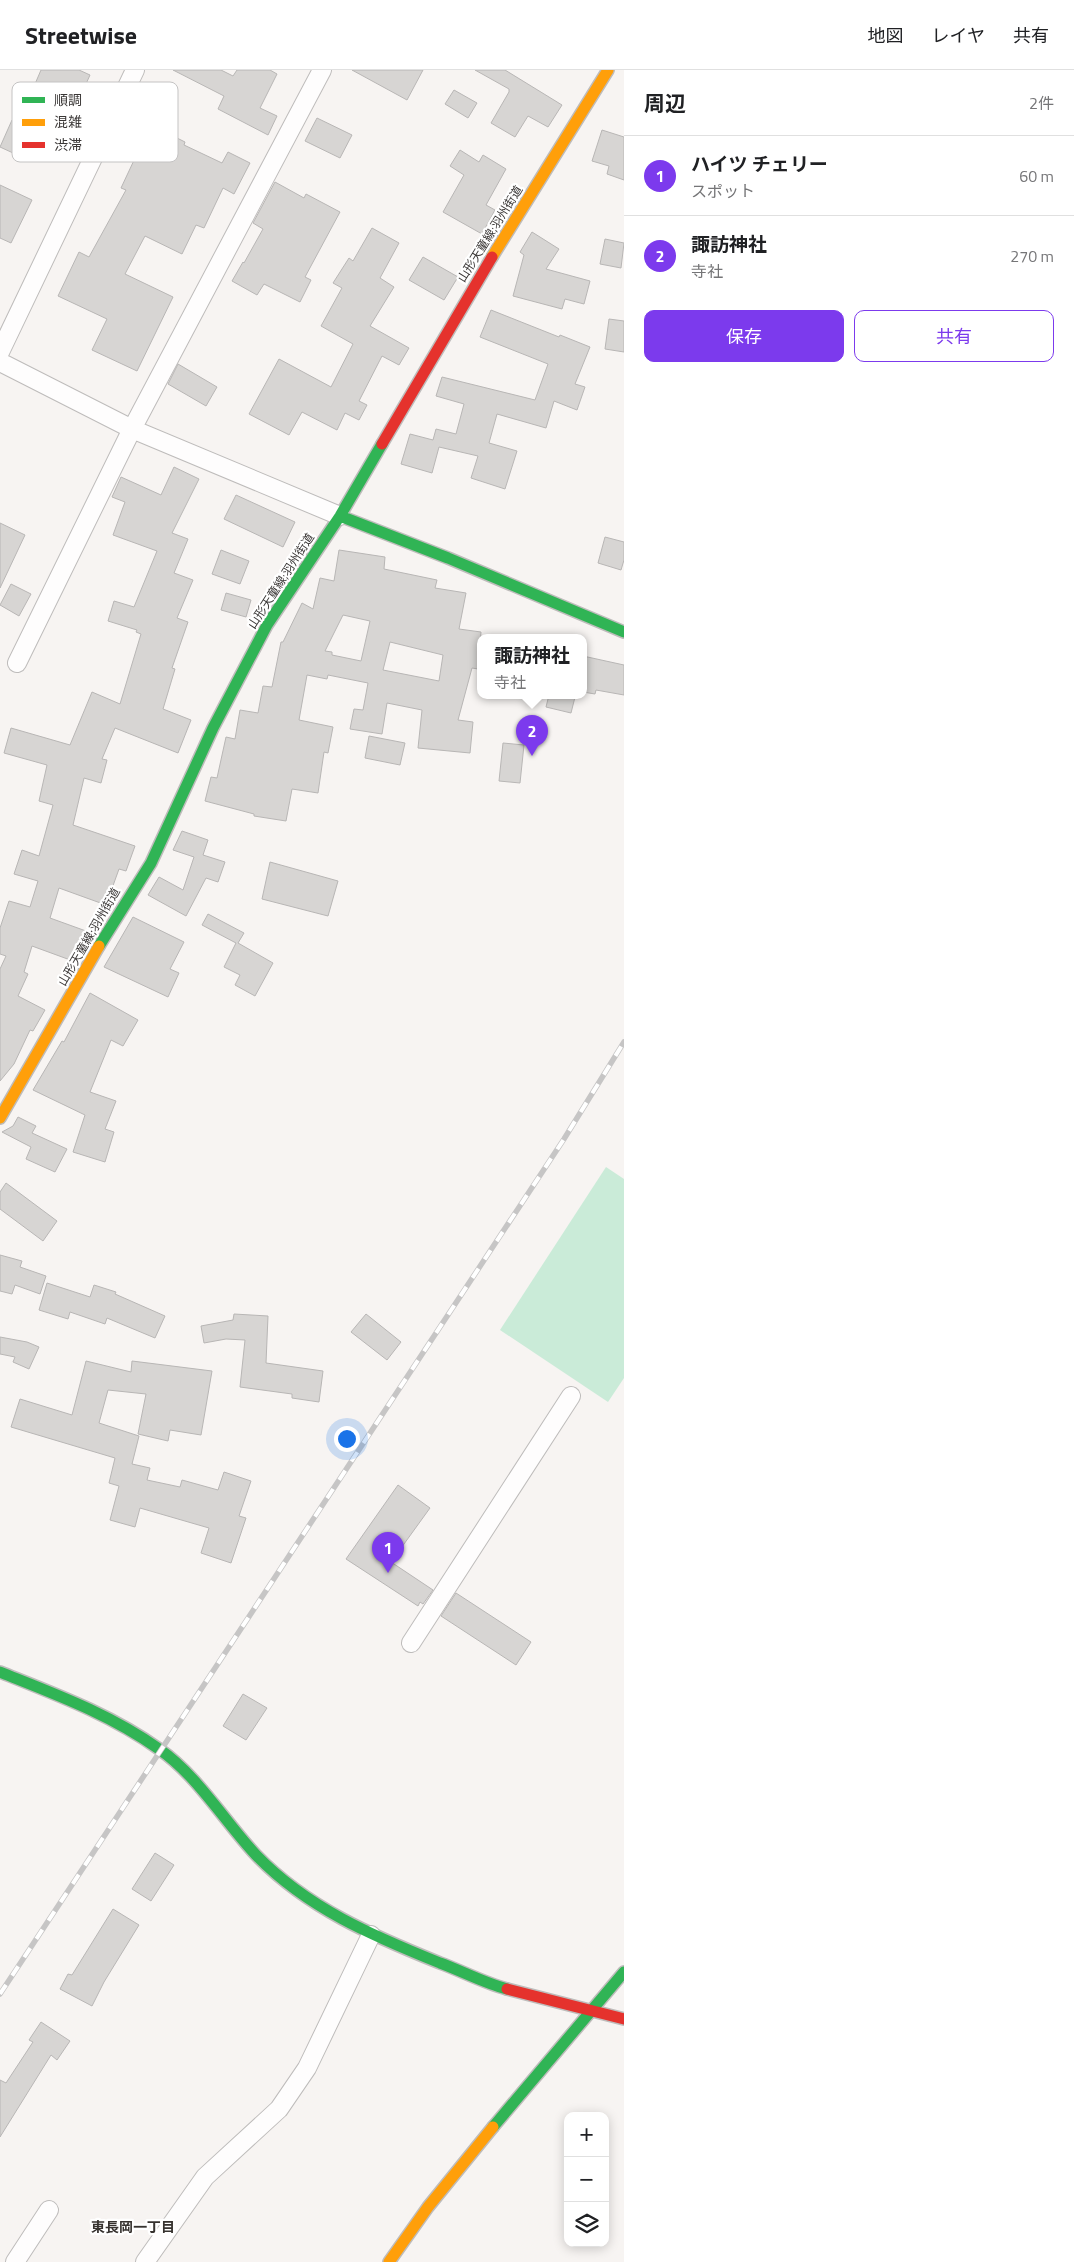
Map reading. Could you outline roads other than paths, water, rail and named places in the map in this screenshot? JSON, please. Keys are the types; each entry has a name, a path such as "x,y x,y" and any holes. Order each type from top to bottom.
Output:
{"street":[{"path":"130,82 136,70"},
{"path":"17,663 132,429 322,70"},
{"name":"山形天童線;羽州街道","path":"0,1118 122,907 151,863 213,728 267,625 340,516 460,309 608,70"},
{"path":"0,352 92,162"},
{"path":"0,362 132,429 624,632"},
{"path":"411,1643 571,1396"},
{"path":"0,1672 74,1701 110,1719 161,1750 184,1771 256,1856 311,1902 370,1934 501,1987 624,2019"},
{"path":"145,2262 205,2177 279,2109 307,2068 370,1934"},
{"path":"389,2262 428,2207 476,2146 593,2011 624,1972"},
{"path":"15,2262 49,2210"}],"railway":[{"path":"0,1994 564,1139 624,1042"}],"place":[{"name":"諏訪神社","path":"532,756"},
{"name":"ハイツ チェリー","path":"388,1573"}],"district":[{"name":"東長岡一丁目","path":"133,2227"}]}
